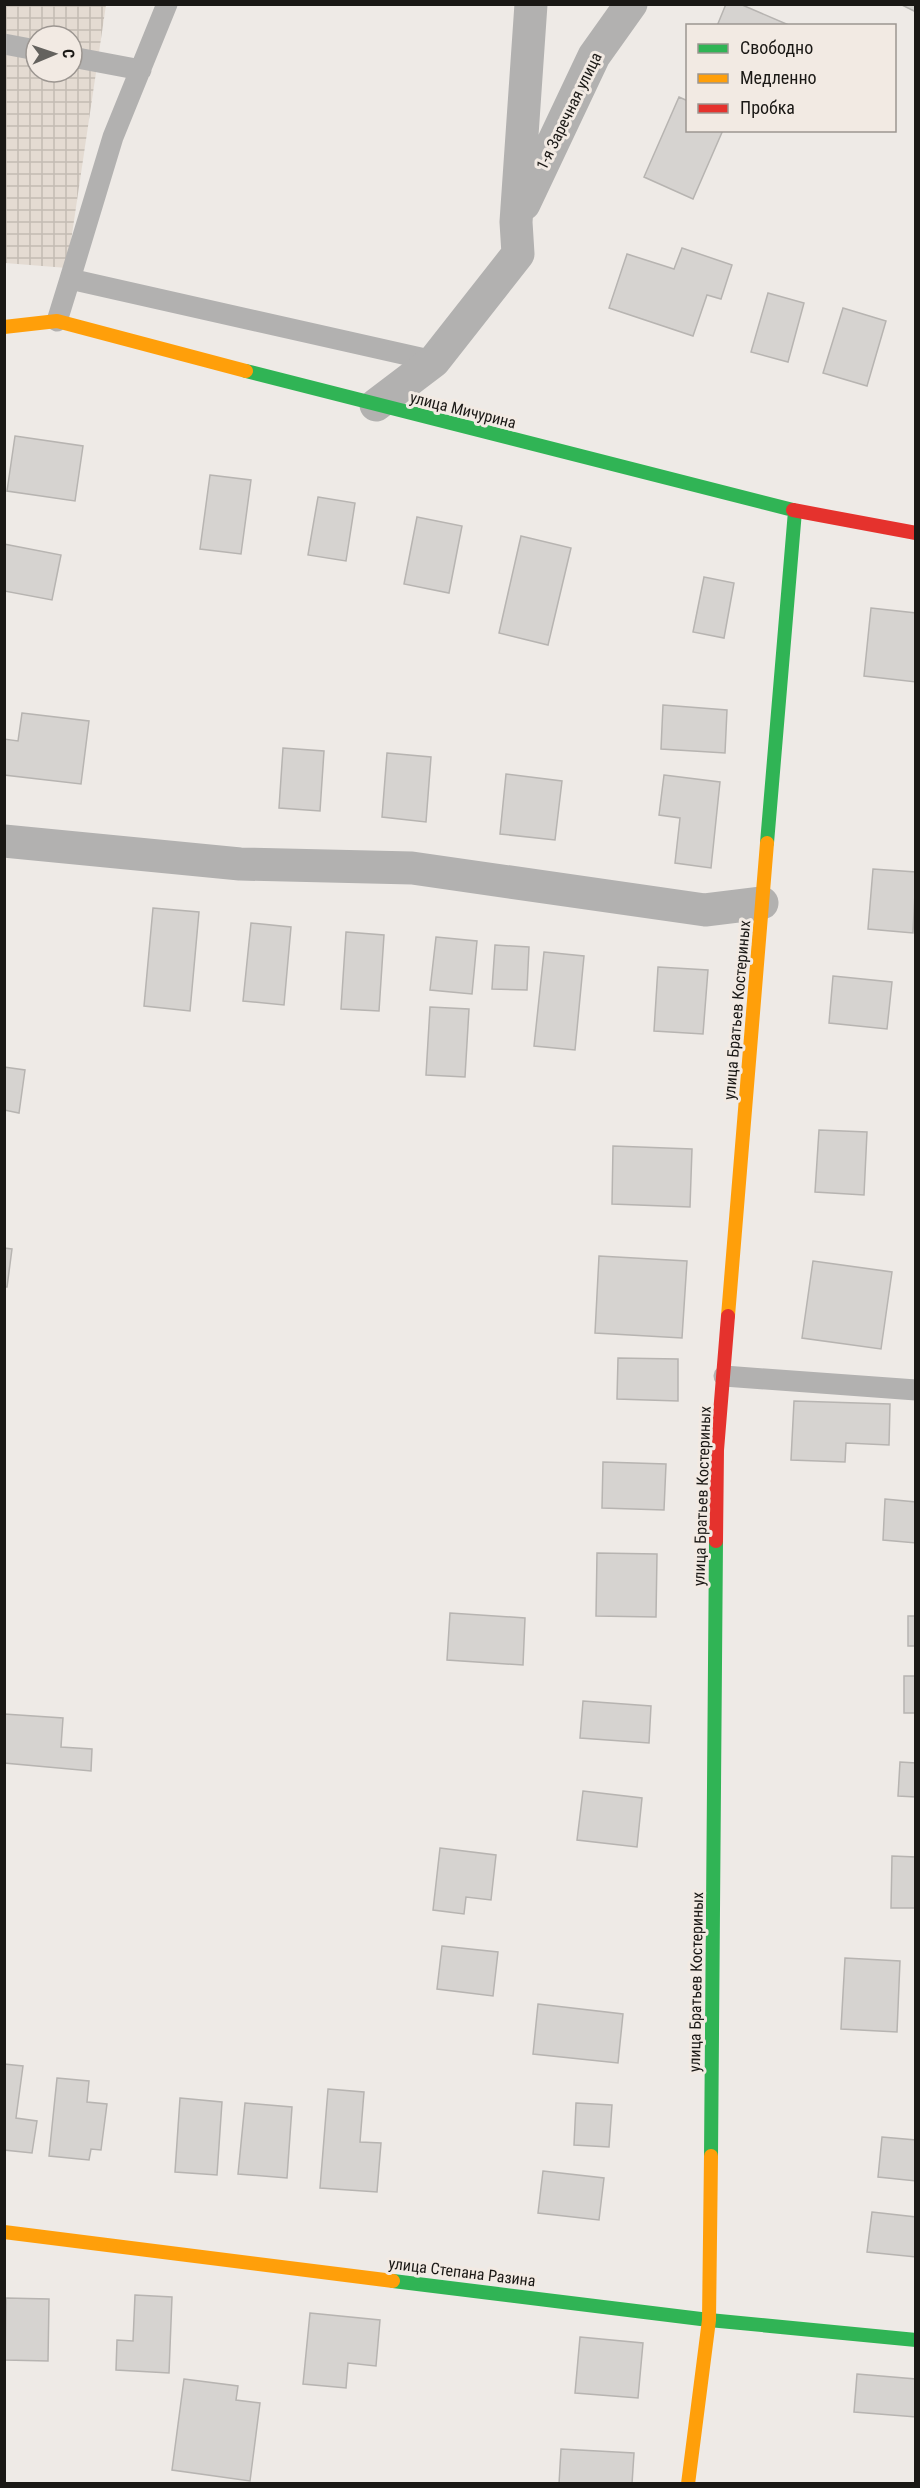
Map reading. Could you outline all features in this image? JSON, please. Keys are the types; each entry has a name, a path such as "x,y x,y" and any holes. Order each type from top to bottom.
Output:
{"street":[{"path":"376,405 434,361 518,254 516,222 531,4"},
{"name":"1-я Заречная улица","path":"516,222 594,56 631,4"},
{"name":"улица Мичурина","path":"4,327 57,321 376,405 795,511 915,533"},
{"name":"улица Братьев Костериных","path":"688,2484 709,2320 717,1450 795,511"},
{"path":"4,841 240,864 412,868 705,910 762,903"},
{"name":"улица Степана Разина","path":"4,2232 709,2320 915,2340"}],"lane":[{"path":"57,321 113,137 167,4"},
{"path":"4,44 24,48"},
{"path":"84,59 141,70"},
{"path":"70,279 434,361"},
{"path":"724,1376 915,1390"}],"shaded area":[{"path":"4,5 106,5 67,268 5,263"}],"building":[{"path":"726,4 740,4 786,24 718,24"},
{"path":"900,4 916,4 916,8 914,11"},
{"path":"679,97 686,100 686,132 722,132 693,199 644,177"},
{"path":"682,248 732,265 721,299 707,295 693,336 609,308 627,254 674,269"},
{"path":"768,293 804,303 788,362 751,352"},
{"path":"843,308 886,321 867,386 823,373"},
{"path":"15,436 83,446 75,501 7,491"},
{"path":"210,475 251,480 241,554 200,549"},
{"path":"318,497 355,503 346,561 308,555"},
{"path":"417,517 462,526 449,593 404,584"},
{"path":"521,536 571,548 548,645 499,633"},
{"path":"4,544 61,555 52,600 4,591"},
{"path":"704,577 734,583 724,638 693,632"},
{"path":"871,608 916,613 916,682 864,676"},
{"path":"663,705 727,710 725,753 661,749"},
{"path":"22,713 89,721 81,784 4,775 4,739 18,741"},
{"path":"283,748 324,751 320,811 279,808"},
{"path":"387,753 431,757 426,822 382,817"},
{"path":"506,774 562,781 555,840 500,834"},
{"path":"664,775 720,782 711,868 675,863 680,818 659,815"},
{"path":"873,869 916,872 913,933 868,929"},
{"path":"153,908 199,912 190,1011 144,1006"},
{"path":"251,923 291,927 284,1005 243,1001"},
{"path":"346,932 384,935 379,1011 341,1009"},
{"path":"436,937 477,941 472,994 430,990"},
{"path":"495,945 529,947 527,990 492,989"},
{"path":"544,952 584,956 575,1050 534,1046"},
{"path":"658,967 708,970 703,1034 654,1031"},
{"path":"833,976 892,982 887,1029 829,1023"},
{"path":"430,1007 469,1009 465,1077 426,1075"},
{"path":"4,1067 25,1070 19,1113 4,1110"},
{"path":"819,1130 867,1132 864,1195 815,1192"},
{"path":"613,1146 692,1149 690,1207 612,1204"},
{"path":"4,1248 12,1249 7,1287 4,1287"},
{"path":"599,1256 687,1261 682,1338 595,1333"},
{"path":"813,1261 892,1272 881,1349 802,1338"},
{"path":"618,1358 678,1359 678,1401 617,1399"},
{"path":"794,1401 890,1404 889,1445 846,1443 845,1462 791,1460"},
{"path":"603,1462 666,1464 664,1510 602,1508"},
{"path":"885,1499 916,1502 916,1543 883,1540"},
{"path":"597,1553 657,1554 656,1617 596,1616"},
{"path":"450,1613 525,1618 523,1665 447,1660"},
{"path":"908,1616 916,1616 916,1646 908,1646"},
{"path":"904,1676 916,1676 916,1713 904,1713"},
{"path":"583,1701 651,1706 649,1743 580,1738"},
{"path":"4,1714 63,1718 61,1747 92,1749 91,1771 4,1763"},
{"path":"900,1762 916,1763 916,1797 898,1796"},
{"path":"583,1791 642,1798 637,1847 577,1840"},
{"path":"440,1848 496,1855 491,1900 466,1897 464,1914 433,1910"},
{"path":"892,1856 916,1857 916,1908 891,1908"},
{"path":"442,1946 498,1952 493,1996 437,1989"},
{"path":"845,1958 900,1961 897,2032 841,2029"},
{"path":"538,2004 623,2014 618,2063 533,2054"},
{"path":"4,2064 23,2066 16,2118 37,2121 32,2153 4,2150"},
{"path":"57,2078 89,2081 87,2102 107,2104 101,2150 91,2149 89,2160 49,2156"},
{"path":"328,2089 364,2092 360,2142 381,2143 377,2192 320,2188"},
{"path":"180,2098 222,2102 217,2175 175,2172"},
{"path":"245,2103 292,2107 287,2178 238,2174"},
{"path":"576,2103 612,2105 609,2147 574,2145"},
{"path":"882,2137 916,2140 916,2181 878,2177"},
{"path":"543,2171 604,2178 599,2220 538,2213"},
{"path":"872,2212 916,2217 916,2257 867,2252"},
{"path":"135,2295 172,2297 169,2373 116,2370 117,2340 133,2341"},
{"path":"6,2298 49,2299 48,2361 5,2360"},
{"path":"310,2313 380,2320 376,2366 348,2363 346,2388 303,2384"},
{"path":"580,2337 643,2343 638,2398 575,2393"},
{"path":"857,2374 916,2379 916,2417 854,2412"},
{"path":"184,2379 238,2386 236,2400 260,2403 250,2481 172,2470"},
{"path":"561,2449 634,2453 632,2484 559,2484"}],"traffic: fast":[{"path":"246,371 793,510"},
{"path":"767,843 795,511"},
{"path":"711,2156 716,1541"},
{"path":"393,2281 709,2320 916,2340"}],"traffic: slow":[{"path":"4,327 57,321 246,371"},
{"path":"728,1316 767,843"},
{"path":"688,2484 709,2320 711,2156"},
{"path":"4,2232 393,2281"}],"traffic: jam":[{"path":"793,510 916,533"},
{"path":"716,1541 717,1450 728,1316"}]}
